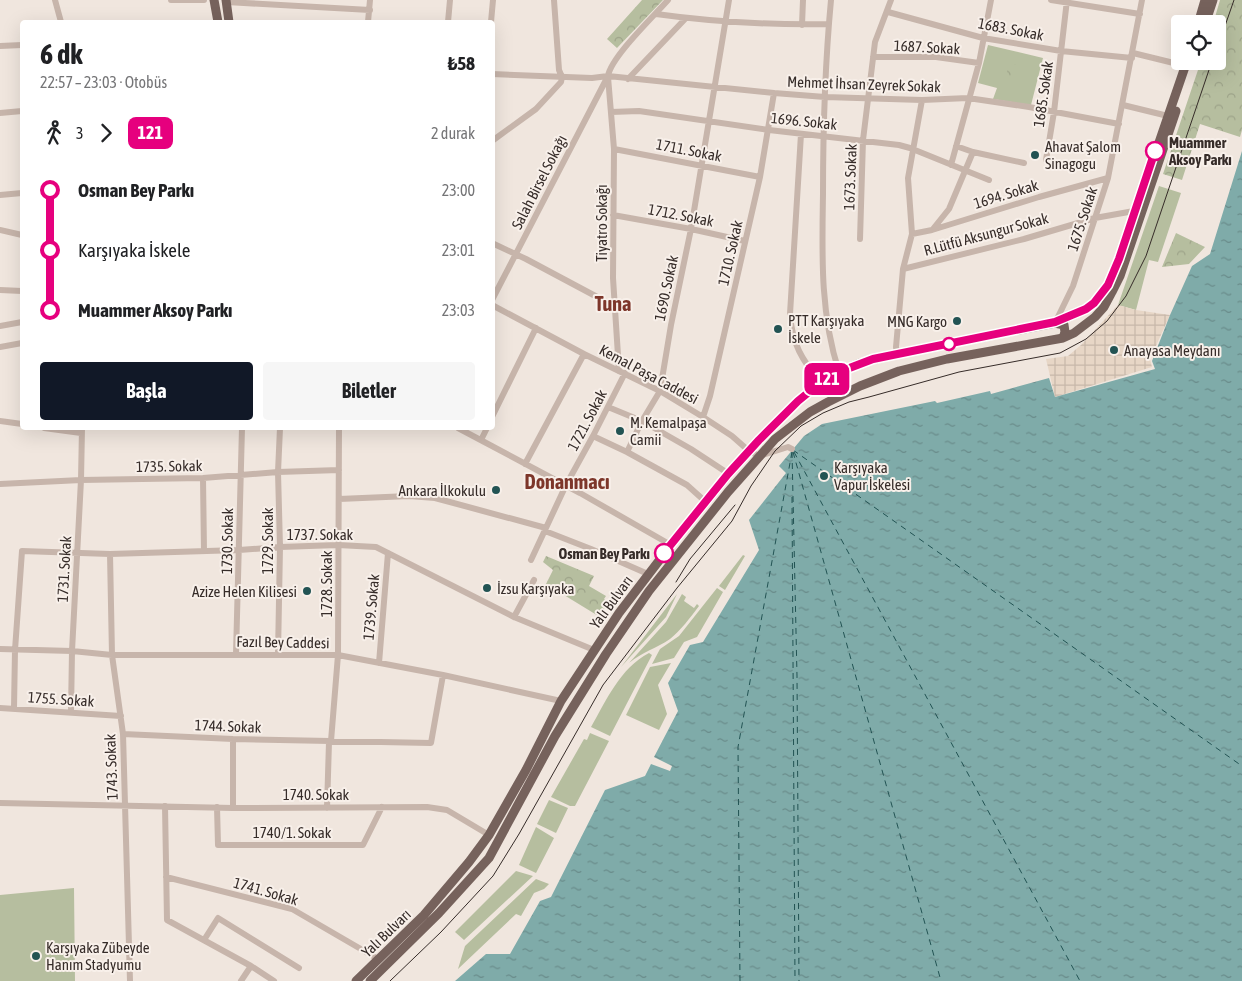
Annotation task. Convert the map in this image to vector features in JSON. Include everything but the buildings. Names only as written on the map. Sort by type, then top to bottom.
[{"type":"main road","points":[[214,0],[218,20]]},
{"type":"main road","points":[[1201,15],[1205,0]]},
{"type":"main road","points":[[1208,15],[1213,0]]},
{"type":"main road","points":[[226,1],[229,20]]},
{"type":"main road","name":"Yalı Bulvarı","points":[[356,981],[424,915],[489,835],[526,770],[561,701],[594,650],[648,574],[670,544],[707,502],[728,474],[798,401],[820,383],[860,363],[1055,322],[1086,309],[1102,295],[1119,259],[1134,211],[1185,70]]},
{"type":"main road","name":"Yalı Bulvarı","points":[[370,981],[445,907],[489,858],[500,841],[555,736],[622,630],[649,591],[728,492],[775,438],[810,412],[849,392],[899,371],[998,349],[1063,338],[1074,333],[1095,317],[1104,307],[1123,267],[1186,70]]},
{"type":"main road","points":[[1055,322],[1064,325],[1065,332],[1063,338]]},
{"type":"main road","points":[[839,372],[839,386],[849,392]]},
{"type":"main road","points":[[498,818],[501,822],[508,825]]},
{"type":"main road","name":"1740. Sokak","points":[[489,835],[500,841]]},
{"type":"main road","points":[[479,848],[485,849],[489,858]]},
{"type":"street","points":[[55,0],[60,20]]},
{"type":"street","points":[[171,0],[204,0]]},
{"type":"street","points":[[368,20],[370,0]]},
{"type":"street","points":[[448,20],[450,0]]},
{"type":"street","points":[[491,20],[493,0]]},
{"type":"street","points":[[495,139],[536,109],[561,82],[554,0]]},
{"type":"street","name":"Salah Birsel Sokağı","points":[[495,294],[608,76],[609,70],[621,52],[668,0]]},
{"type":"street","name":"1690. Sokak","points":[[627,452],[642,421],[660,391],[671,325],[691,229],[729,0]]},
{"type":"street","points":[[802,25],[803,0]]},
{"type":"street","points":[[831,0],[823,136],[822,277],[832,351],[839,372]]},
{"type":"street","name":"1673. Sokak","points":[[860,239],[863,140],[873,57],[875,42],[891,0]]},
{"type":"street","points":[[951,166],[979,63],[991,0]]},
{"type":"street","points":[[1051,0],[1140,14]]},
{"type":"street","name":"1675. Sokak","points":[[1055,322],[1073,286],[1108,178],[1142,0]]},
{"type":"street","points":[[226,1],[370,10]]},
{"type":"street","name":"1685. Sokak","points":[[1046,160],[1054,112],[1067,1]]},
{"type":"street","name":"1683. Sokak","points":[[888,12],[983,38],[1062,51],[1171,61]]},
{"type":"street","points":[[656,14],[726,21],[802,25],[829,24]]},
{"type":"street","points":[[628,78],[686,18]]},
{"type":"street","points":[[0,46],[20,46]]},
{"type":"street","name":"1687. Sokak","points":[[873,57],[936,57],[979,63]]},
{"type":"street","name":"Mehmet İhsan Zeyrek Sokak","points":[[495,74],[592,78],[608,76],[825,97],[922,100],[968,98],[1119,124]]},
{"type":"street","name":"Tiyatro Sokağı","points":[[608,76],[614,149],[613,278],[622,372]]},
{"type":"street","name":"1710. Sokak","points":[[703,417],[710,396],[760,176],[774,93]]},
{"type":"street","points":[[897,354],[903,269],[912,234],[908,178],[922,100]]},
{"type":"street","points":[[1123,105],[1168,116]]},
{"type":"street","points":[[0,113],[20,112]]},
{"type":"street","name":"1696. Sokak","points":[[612,112],[639,112],[899,145],[989,180]]},
{"type":"street","points":[[801,134],[790,319],[798,351],[820,383]]},
{"type":"street","points":[[956,146],[973,152],[1024,163]]},
{"type":"street","name":"1711. Sokak","points":[[614,149],[760,176]]},
{"type":"street","points":[[932,230],[949,209],[973,152]]},
{"type":"street","name":"1694. Sokak","points":[[912,234],[932,230],[1108,178]]},
{"type":"street","points":[[0,195],[20,193]]},
{"type":"street","name":"R.Lütfü Aksungur Sokak","points":[[903,269],[1024,239],[1095,218],[1134,211]]},
{"type":"street","name":"1712. Sokak","points":[[613,216],[691,229],[745,241]]},
{"type":"street","points":[[0,230],[20,235]]},
{"type":"street","points":[[495,244],[616,308]]},
{"type":"street","points":[[0,290],[20,291]]},
{"type":"street","name":"Kemal Paşa Caddesi","points":[[495,307],[584,354],[660,391],[732,436],[749,451],[759,456]]},
{"type":"street","points":[[0,326],[20,322]]},
{"type":"street","points":[[495,411],[536,328]]},
{"type":"street","points":[[0,347],[20,343]]},
{"type":"street","points":[[525,464],[584,354]]},
{"type":"street","name":"1721. Sokak","points":[[531,560],[566,485],[594,436],[622,372]]},
{"type":"street","points":[[608,407],[642,421],[691,449],[728,474]]},
{"type":"street","points":[[0,421],[20,424]]},
{"type":"street","name":"1731. Sokak","points":[[71,712],[82,430]]},
{"type":"street","name":"1730. Sokak","points":[[236,654],[242,430]]},
{"type":"street","name":"1729. Sokak","points":[[278,654],[280,547],[278,472],[280,430]]},
{"type":"street","name":"1728. Sokak","points":[[327,808],[330,741],[338,655],[339,430]]},
{"type":"street","points":[[462,430],[566,485],[670,544]]},
{"type":"street","points":[[481,440],[486,430]]},
{"type":"street","points":[[594,436],[687,485],[707,502]]},
{"type":"street","points":[[759,456],[788,447],[792,449]]},
{"type":"street","name":"1735. Sokak","points":[[0,484],[81,480],[203,478],[278,472],[339,470]]},
{"type":"street","points":[[203,478],[204,551]]},
{"type":"street","points":[[339,499],[409,496],[435,498],[545,530],[648,574]]},
{"type":"street","name":"1737. Sokak","points":[[16,650],[22,551],[110,554],[338,546],[376,547],[514,617],[594,650]]},
{"type":"street","name":"1739. Sokak","points":[[379,663],[388,553]]},
{"type":"street","name":"1743. Sokak","points":[[110,554],[112,654],[123,734],[130,981]]},
{"type":"street","points":[[514,617],[534,580]]},
{"type":"street","name":"Fazıl Bey Caddesi","points":[[0,649],[72,650],[112,654],[338,655],[443,675],[561,701]]},
{"type":"street","points":[[14,708],[16,650]]},
{"type":"street","points":[[330,741],[431,743],[443,675]]},
{"type":"street","name":"1755. Sokak","points":[[0,708],[121,716]]},
{"type":"street","name":"1744. Sokak","points":[[123,734],[330,741]]},
{"type":"street","points":[[233,739],[234,808]]},
{"type":"street","name":"1740. Sokak","points":[[0,803],[234,808],[427,807],[447,810],[489,835]]},
{"type":"street","points":[[165,806],[167,920],[251,966],[274,981]]},
{"type":"street","name":"1740/1. Sokak","points":[[217,807],[218,845],[363,845],[382,807]]},
{"type":"street","name":"1741. Sokak","points":[[166,877],[292,909],[378,959]]},
{"type":"street","points":[[204,940],[218,918],[299,968]]},
{"type":"street","points":[[240,981],[251,966]]},
{"type":"green space","points":[[642,0],[663,0],[617,48],[607,39]]},
{"type":"green space","name":"Muammer Aksoy Parkı","points":[[1220,0],[1242,0],[1242,130],[1240,137],[1200,124],[1182,180],[1163,174],[1198,70],[1226,70],[1226,15],[1216,15]]},
{"type":"green space","points":[[988,45],[1043,58],[1031,105],[993,99],[997,88],[978,83]]},
{"type":"green space","points":[[1011,64],[1017,64],[1021,71],[1017,78],[1011,78],[1007,74],[1007,68]]},
{"type":"green space","points":[[1159,186],[1181,193],[1158,262],[1149,260],[1136,310],[1118,305]]},
{"type":"green space","points":[[1176,233],[1205,247],[1189,264],[1162,267]]},
{"type":"green space","points":[[743,555],[745,556],[725,590],[719,586]]},
{"type":"green space","name":"Osman Bey Parkı","points":[[546,556],[594,576],[589,586],[606,596],[604,599],[608,602],[600,617],[546,584],[553,570],[543,562]]},
{"type":"green space","points":[[717,588],[723,592],[697,637],[684,642],[674,658],[652,664],[660,649],[679,636]]},
{"type":"green space","points":[[677,594],[666,617],[621,667]]},
{"type":"green space","points":[[682,594],[686,597],[684,601],[694,608],[697,604],[699,606],[682,628],[670,639],[629,663],[666,622]]},
{"type":"green space","points":[[649,653],[652,655],[610,736],[591,727],[608,696],[622,676],[639,659]]},
{"type":"green space","points":[[671,663],[658,685],[667,714],[659,730],[626,715],[650,667]]},
{"type":"green space","points":[[590,733],[609,741],[575,806],[570,806],[551,797],[584,739],[587,740]]},
{"type":"green space","points":[[549,800],[568,808],[556,833],[537,824]]},
{"type":"green space","points":[[536,827],[554,838],[536,873],[519,865]]},
{"type":"green space","points":[[516,871],[533,876],[464,940],[455,932]]},
{"type":"green space","points":[[536,879],[549,884],[544,889],[534,893],[521,916],[516,914],[458,969],[465,946]]},
{"type":"green space","name":"Karşıyaka Zübeyde Hanım Stadyumu","points":[[74,888],[75,981],[0,981],[0,895]]},
{"type":"shaded area","name":"Anayasa Meydanı","points":[[1118,305],[1136,310],[1170,315],[1150,359],[1152,367],[1055,397],[1046,359],[1068,356],[1081,345]]},
{"type":"water","points":[[1242,151],[1242,981],[455,981],[486,954],[510,954],[540,901],[551,897],[605,790],[645,776],[651,764],[670,771],[672,766],[654,757],[678,711],[668,683],[690,645],[703,642],[759,550],[749,520],[786,473],[779,466],[804,436],[822,424],[935,401],[937,403],[990,391],[991,394],[1049,378],[1055,397],[1155,369],[1152,361],[1192,266],[1210,254]]},
{"type":"ferry route","points":[[793,450],[1242,766]]},
{"type":"ferry route","points":[[792,452],[797,676],[799,981]]},
{"type":"ferry route","points":[[740,981],[738,747],[792,452]]},
{"type":"ferry route","points":[[793,452],[941,981]]},
{"type":"ferry route","points":[[794,452],[1080,981]]},
{"type":"ferry route","points":[[792,497],[795,981]]},
{"type":"tram line","points":[[1226,23],[1234,0]]},
{"type":"tram line","points":[[390,981],[441,932],[493,876],[519,834],[603,685],[677,588],[732,521],[751,486],[775,451],[801,426],[823,413],[849,402],[959,372],[1060,353],[1086,339],[1107,321],[1126,296],[1146,256],[1209,70]]},
{"type":"tram line","points":[[676,582],[690,559],[735,505]]},
{"type":"bus line","name":"121","points":[[664,553],[728,474],[759,440],[798,401],[820,383],[850,366],[873,359],[1055,322],[1086,309],[1094,303],[1108,285],[1119,259],[1155,151]]},
{"type":"place","name":"Muammer Aksoy Parkı","points":[[1155,151]]},
{"type":"place","name":"Ahavat Şalom Sinagogu","points":[[1035,155]]},
{"type":"place","name":"MNG Kargo","points":[[957,321]]},
{"type":"place","name":"PTT Karşıyaka İskele","points":[[778,329]]},
{"type":"place","name":"Anayasa Meydanı","points":[[1114,350]]},
{"type":"place","name":"M. Kemalpaşa Camii","points":[[620,431]]},
{"type":"place","name":"Karşıyaka Vapur İskelesi","points":[[824,476]]},
{"type":"place","name":"Ankara İlkokulu","points":[[496,490]]},
{"type":"place","name":"Osman Bey Parkı","points":[[664,553]]},
{"type":"place","name":"İzsu Karşıyaka","points":[[487,588]]},
{"type":"place","name":"Azize Helen Kilisesi","points":[[307,591]]},
{"type":"place","name":"Karşıyaka Zübeyde Hanım Stadyumu","points":[[36,956]]},
{"type":"district","name":"Tuna","points":[[613,303]]},
{"type":"district","name":"Donanmacı","points":[[567,481]]}]
